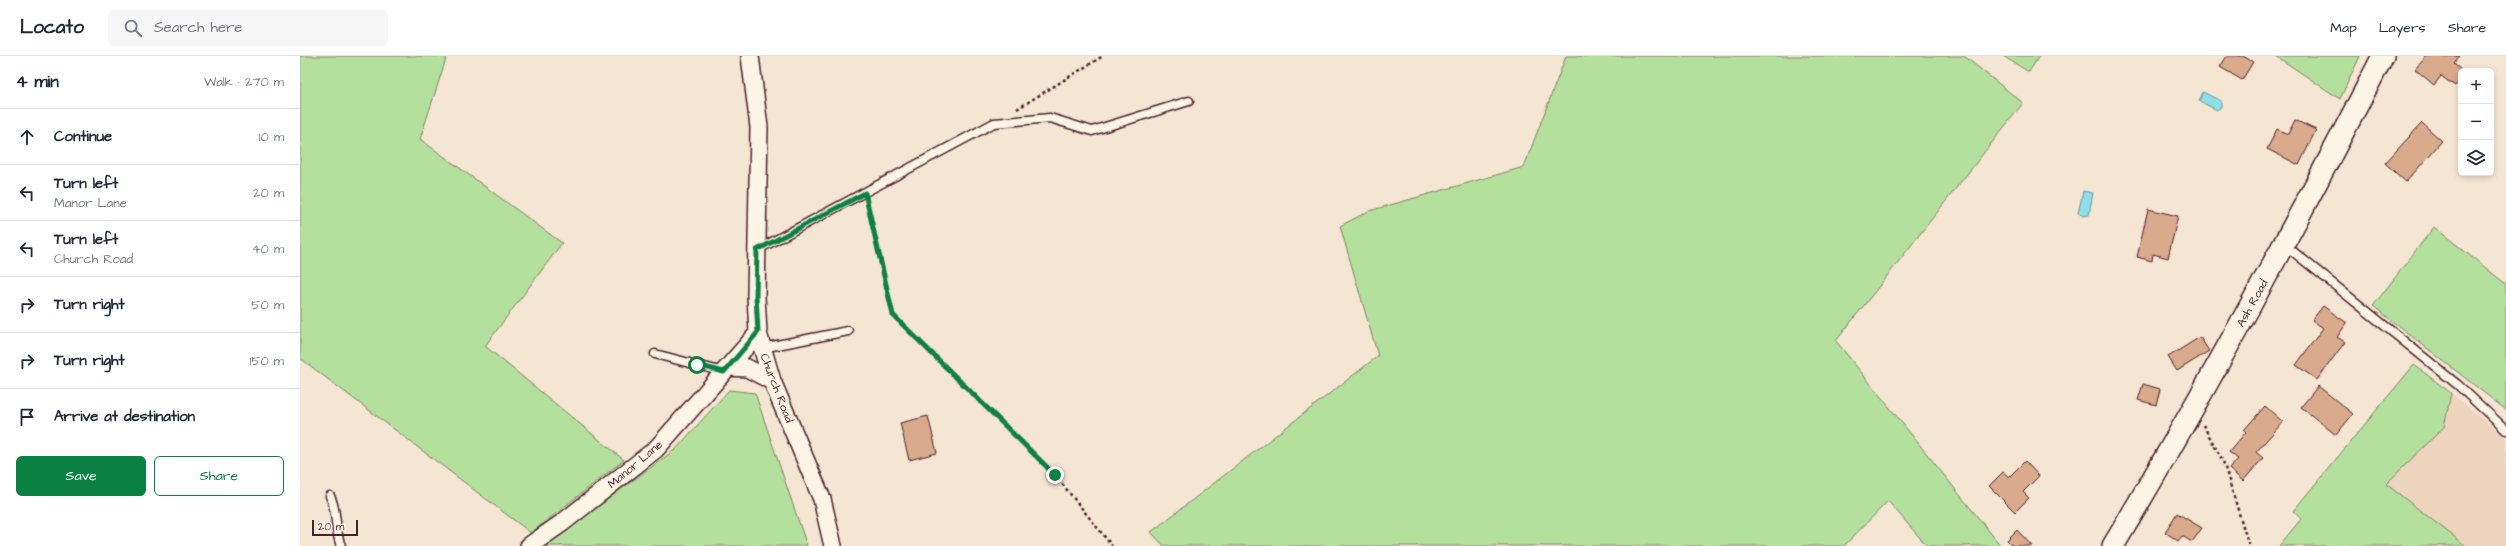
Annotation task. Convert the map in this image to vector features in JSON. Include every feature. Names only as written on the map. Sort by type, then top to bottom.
[{"type":"street","name":"Church Road","points":[[750,56],[759,127],[756,296],[760,340],[772,381],[822,499],[834,546]]},
{"type":"street","name":"Ash Road","points":[[2113,546],[2195,408],[2285,245],[2383,56]]},
{"type":"street","name":"Manor Lane","points":[[529,546],[562,523],[656,449],[726,369],[760,340]]},
{"type":"street","points":[[726,369],[747,368],[772,381]]},
{"type":"lane","points":[[757,250],[994,123],[1050,118],[1092,131],[1189,101]]},
{"type":"lane","points":[[2285,245],[2458,385],[2506,430]]},
{"type":"lane","points":[[760,340],[848,331]]},
{"type":"lane","points":[[655,354],[726,369]]},
{"type":"lane","points":[[330,496],[335,507],[335,529],[341,546]]},
{"type":"path","points":[[994,123],[1103,56]]},
{"type":"path","points":[[865,193],[893,315],[1055,475],[1112,546]]},
{"type":"path","points":[[2195,408],[2223,461],[2249,546]]},
{"type":"shaded area","points":[[2451,393],[2506,438],[2506,546],[2466,546],[2386,484],[2444,427]]},
{"type":"green space","points":[[300,56],[447,56],[420,139],[562,243],[485,346],[624,460],[531,533],[300,358]]},
{"type":"green space","points":[[1566,56],[1964,56],[2023,103],[1836,341],[2001,546],[1927,546],[1888,501],[1844,546],[1164,546],[1151,532],[1378,356],[1340,226],[1369,211],[1524,167]]},
{"type":"green space","points":[[2003,56],[2039,56],[2029,72]]},
{"type":"green space","points":[[2276,56],[2360,56],[2340,99]]},
{"type":"green space","points":[[2434,227],[2506,284],[2506,410],[2373,306]]},
{"type":"green space","points":[[2414,365],[2451,393],[2444,427],[2386,484],[2466,546],[2279,546],[2301,519],[2293,511]]},
{"type":"green space","points":[[729,390],[755,393],[807,546],[543,546],[676,449]]},
{"type":"water","points":[[2203,92],[2221,101],[2221,107],[2217,110],[2199,101]]},
{"type":"water","points":[[2083,191],[2093,193],[2089,215],[2083,216],[2078,213]]},
{"type":"building","points":[[2227,56],[2243,56],[2253,62],[2242,80],[2220,67]]},
{"type":"building","points":[[2427,56],[2460,56],[2454,64],[2459,68],[2458,82],[2455,86],[2441,76],[2434,85],[2415,69]]},
{"type":"building","points":[[2295,120],[2316,130],[2299,165],[2267,149],[2277,129],[2288,134]]},
{"type":"building","points":[[2422,123],[2442,141],[2406,182],[2385,163]]},
{"type":"building","points":[[2148,209],[2178,216],[2168,258],[2153,254],[2152,261],[2137,257]]},
{"type":"building","points":[[2323,306],[2347,323],[2337,337],[2345,342],[2317,380],[2296,365],[2323,328],[2312,320]]},
{"type":"building","points":[[2200,337],[2209,351],[2177,371],[2168,357]]},
{"type":"building","points":[[2143,384],[2160,389],[2156,405],[2138,400]]},
{"type":"building","points":[[2318,386],[2353,414],[2336,435],[2301,407]]},
{"type":"building","points":[[2265,406],[2283,422],[2256,452],[2263,458],[2243,481],[2229,469],[2238,459],[2229,452],[2246,432],[2244,430]]},
{"type":"building","points":[[928,416],[937,453],[909,460],[900,423]]},
{"type":"building","points":[[2025,461],[2039,476],[2023,492],[2029,498],[2015,512],[1989,486],[2003,472],[2009,477]]},
{"type":"building","points":[[2177,513],[2202,528],[2192,542],[2182,536],[2178,541],[2165,532]]},
{"type":"building","points":[[2017,530],[2032,546],[2013,546],[2007,540]]},
{"type":"route","points":[[697,365],[724,372],[758,332],[756,296],[757,250],[865,193],[893,315],[1055,475]]}]
